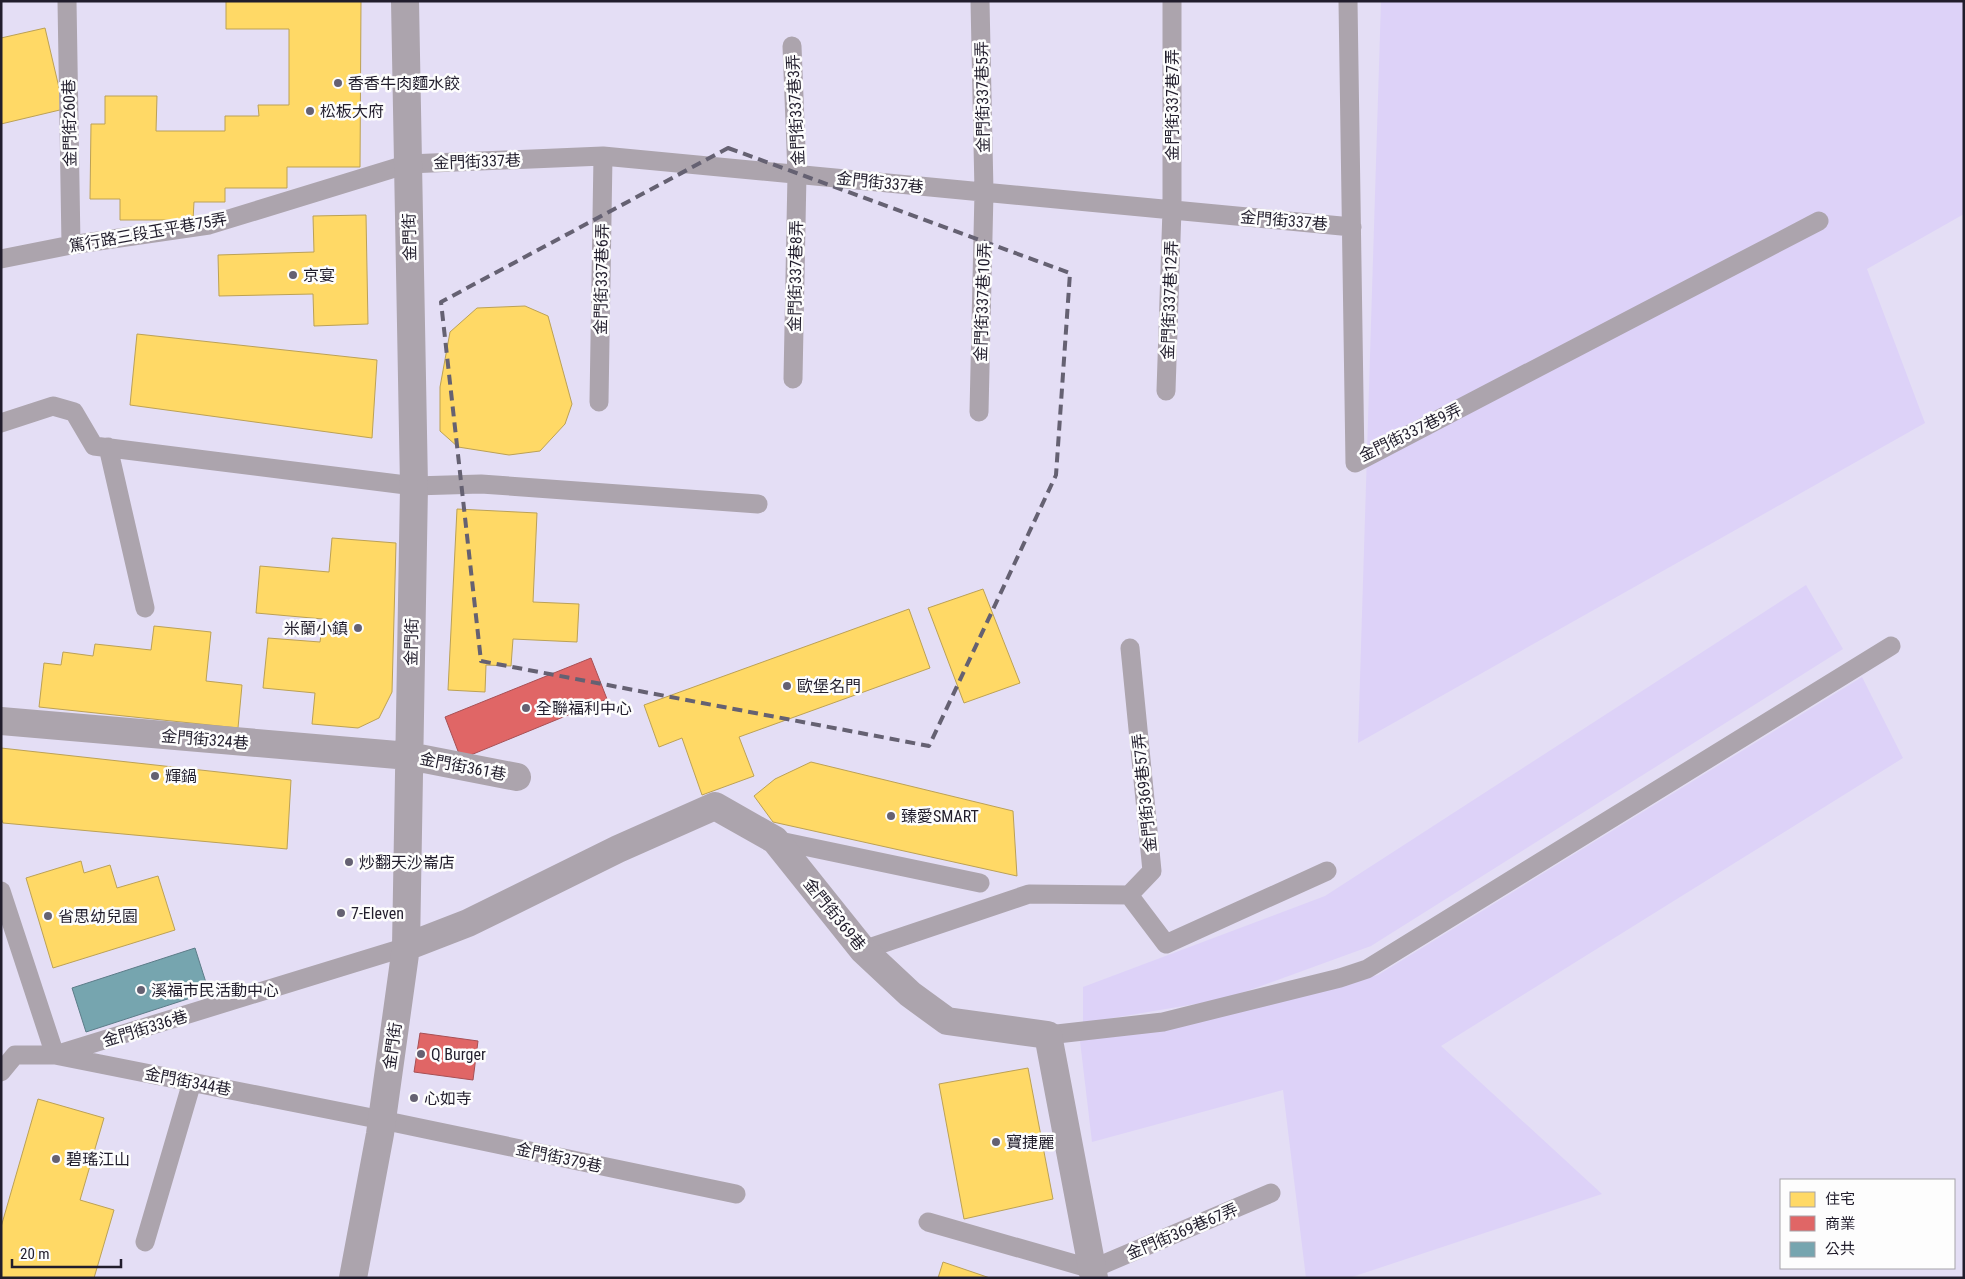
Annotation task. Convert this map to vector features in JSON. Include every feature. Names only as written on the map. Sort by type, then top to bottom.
[{"type":"street","name":"金門街","points":[[354,1278],[382,1120],[406,947],[414,486],[405,1]]},
{"type":"street","name":"金門街324巷","points":[[1,721],[409,756]]},
{"type":"street","name":"金門街361巷","points":[[409,756],[517,777]]},
{"type":"street","name":"金門街369巷","points":[[406,947],[468,922],[715,806],[775,840],[863,950],[910,994],[947,1020],[1048,1035]]},
{"type":"street","points":[[1048,1035],[1093,1273]]},
{"type":"lane","name":"金門街260巷","points":[[67,1],[72,245]]},
{"type":"lane","name":"金門街337巷5弄","points":[[980,1],[984,192]]},
{"type":"lane","name":"金門街337巷7弄","points":[[1172,1],[1172,209]]},
{"type":"lane","name":"金門街337巷9弄","points":[[1348,1],[1355,463],[1819,222]]},
{"type":"lane","name":"金門街337巷3弄","points":[[792,46],[797,174]]},
{"type":"lane","name":"金門街337巷","points":[[408,164],[603,156],[1352,226]]},
{"type":"lane","name":"金門街337巷6弄","points":[[599,402],[603,156]]},
{"type":"lane","name":"篤行路三段玉平巷75弄","points":[[1,259],[72,245],[209,225],[408,164]]},
{"type":"lane","name":"金門街337巷8弄","points":[[793,378],[797,174]]},
{"type":"lane","name":"金門街337巷10弄","points":[[979,412],[984,192]]},
{"type":"lane","name":"金門街337巷12弄","points":[[1166,391],[1172,209]]},
{"type":"lane","points":[[1,423],[53,406],[74,412],[101,446],[145,608]]},
{"type":"lane","points":[[101,446],[414,486],[481,484],[758,504]]},
{"type":"lane","points":[[1048,1035],[1163,1022],[1340,978],[1367,969],[1891,646]]},
{"type":"lane","name":"金門街369巷57弄","points":[[1129,895],[1152,871],[1130,648]]},
{"type":"lane","points":[[775,840],[980,883]]},
{"type":"lane","points":[[863,950],[1029,894],[1129,895],[1166,944],[1327,871]]},
{"type":"lane","points":[[1,891],[55,1055]]},
{"type":"lane","name":"金門街336巷","points":[[55,1055],[406,947]]},
{"type":"lane","name":"金門街344巷","points":[[1,1072],[15,1055],[55,1055],[382,1120]]},
{"type":"lane","points":[[145,1242],[192,1082]]},
{"type":"lane","name":"金門街379巷","points":[[382,1120],[736,1194]]},
{"type":"lane","name":"金門街369巷67弄","points":[[1093,1273],[1271,1193]]},
{"type":"lane","points":[[928,1222],[1093,1273]]},
{"type":"highlighted area","points":[[728,148],[1070,273],[1056,475],[929,746],[481,661],[441,302]]},
{"type":"shaded area","points":[[1381,1],[1964,1],[1964,214],[1867,269],[1925,423],[1358,743]]},
{"type":"shaded area","points":[[1806,585],[1843,649],[1371,946],[1225,999],[1083,1023],[1083,987],[1325,896]]},
{"type":"shaded area","points":[[1862,677],[1903,758],[1441,1046],[1602,1194],[1349,1278],[1306,1278],[1283,1090],[1092,1142],[1080,1041],[1233,1012],[1378,975]]},
{"type":"building: 住宅","name":"松板大府","points":[[226,1],[361,1],[360,167],[287,167],[287,188],[225,188],[225,202],[194,202],[193,220],[120,220],[120,199],[90,199],[91,124],[105,124],[105,96],[157,96],[156,131],[225,131],[225,116],[259,116],[258,105],[289,105],[289,29],[226,29]]},
{"type":"building: 住宅","points":[[45,28],[64,109],[1,124],[1,38]]},
{"type":"building: 住宅","name":"京宴","points":[[366,215],[368,324],[314,326],[313,294],[219,296],[218,255],[314,252],[313,216]]},
{"type":"building: 住宅","points":[[525,306],[548,316],[572,404],[565,424],[540,451],[509,455],[458,447],[440,431],[440,387],[450,332],[477,308]]},
{"type":"building: 住宅","points":[[137,334],[377,360],[372,438],[130,405]]},
{"type":"building: 住宅","points":[[457,509],[537,513],[533,602],[579,604],[577,642],[513,639],[511,666],[486,665],[485,692],[448,690]]},
{"type":"building: 住宅","name":"米蘭小鎮","points":[[332,538],[396,543],[392,692],[379,718],[358,728],[312,724],[315,693],[263,688],[268,638],[320,642],[323,619],[256,613],[260,566],[329,572]]},
{"type":"building: 住宅","points":[[983,589],[1020,683],[964,703],[928,608]]},
{"type":"building: 住宅","name":"歐堡名門","points":[[909,609],[930,668],[739,737],[754,776],[702,795],[682,738],[659,747],[644,705]]},
{"type":"building: 住宅","points":[[154,626],[211,632],[206,681],[242,685],[238,728],[39,707],[44,663],[61,665],[63,652],[93,656],[95,644],[151,650]]},
{"type":"building: 住宅","points":[[1,748],[291,780],[287,849],[3,823],[1,818]]},
{"type":"building: 住宅","name":"臻愛SMART","points":[[811,762],[1013,811],[1017,876],[773,822],[754,796],[775,779]]},
{"type":"building: 住宅","points":[[81,861],[84,873],[110,865],[117,888],[158,876],[175,930],[53,968],[26,878]]},
{"type":"building: 住宅","name":"寶捷麗","points":[[1028,1068],[1053,1199],[964,1219],[939,1084]]},
{"type":"building: 住宅","name":"碧瑤江山","points":[[38,1099],[104,1118],[80,1200],[114,1210],[94,1278],[1,1278],[1,1227]]},
{"type":"building: 住宅","points":[[943,1262],[990,1278],[938,1278]]},
{"type":"building: 商業","name":"全聯福利中心","points":[[591,658],[607,699],[461,759],[445,717]]},
{"type":"building: 商業","points":[[420,1033],[478,1041],[473,1080],[414,1072]]},
{"type":"building: 公共","name":"溪福市民活動中心","points":[[195,948],[209,992],[86,1032],[72,988]]},
{"type":"place","name":"香香牛肉麵水餃","points":[[338,83]]},
{"type":"place","name":"松板大府","points":[[310,111]]},
{"type":"place","name":"京宴","points":[[293,275]]},
{"type":"place","name":"米蘭小鎮","points":[[358,628]]},
{"type":"place","name":"歐堡名門","points":[[787,686]]},
{"type":"place","name":"全聯福利中心","points":[[526,708]]},
{"type":"place","name":"輝鍋","points":[[155,776]]},
{"type":"place","name":"臻愛SMART","points":[[891,816]]},
{"type":"place","name":"炒翻天沙崙店","points":[[349,862]]},
{"type":"place","name":"7-Eleven","points":[[341,913]]},
{"type":"place","name":"省思幼兒園","points":[[48,916]]},
{"type":"place","name":"溪福市民活動中心","points":[[141,990]]},
{"type":"place","name":"Q Burger","points":[[421,1054]]},
{"type":"place","name":"心如寺","points":[[414,1098]]},
{"type":"place","name":"寶捷麗","points":[[996,1142]]},
{"type":"place","name":"碧瑤江山","points":[[56,1159]]}]
